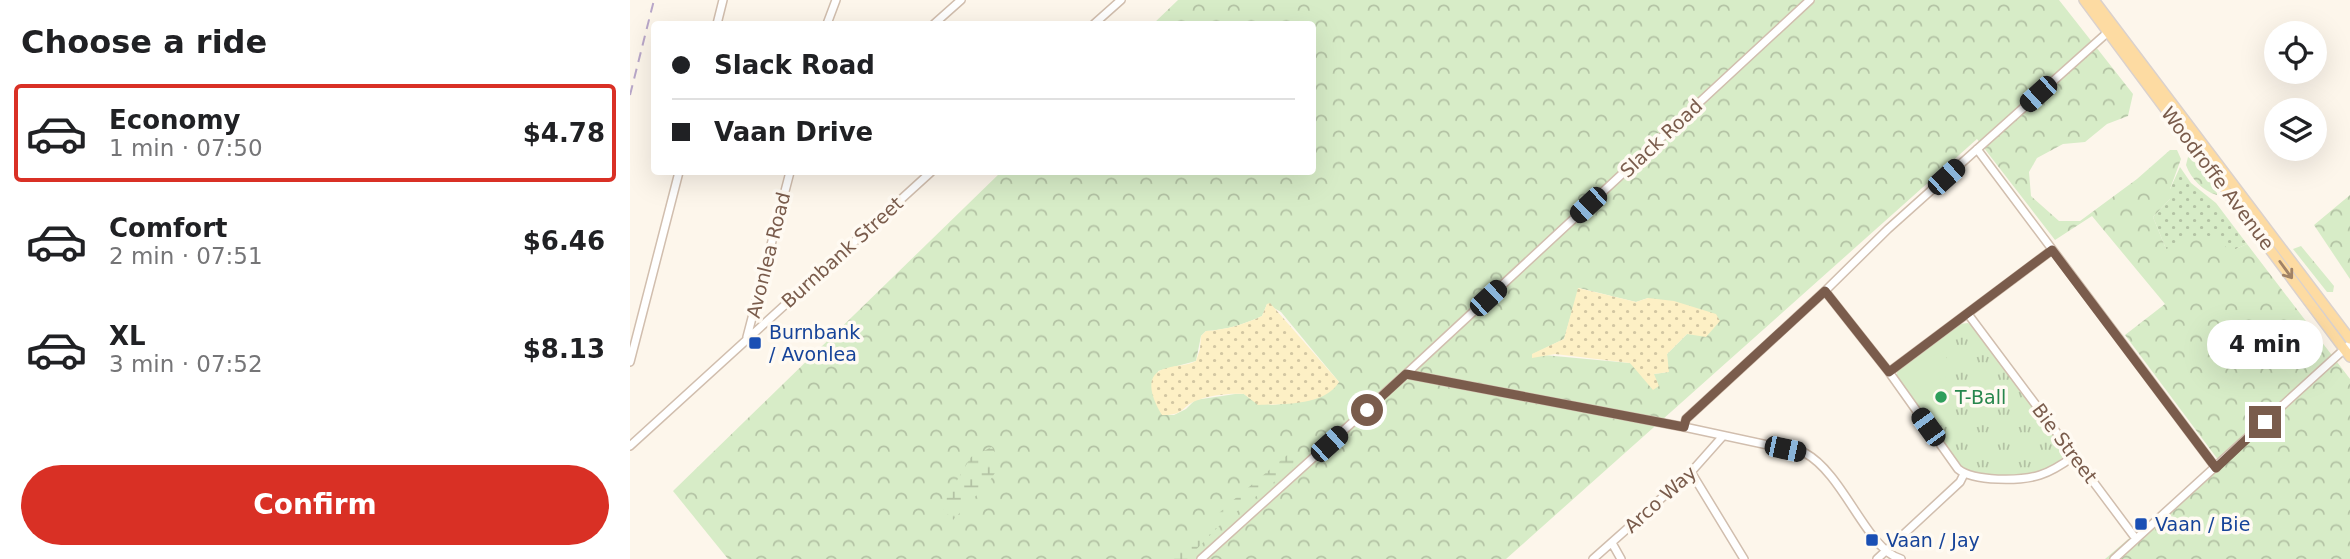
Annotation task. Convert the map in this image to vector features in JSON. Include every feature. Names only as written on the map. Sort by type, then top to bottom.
[{"type":"main road","name":"Woodroffe Avenue","points":[[2084,0],[2348,347]]},
{"type":"main road","name":"Woodroffe Avenue","points":[[2094,0],[2348,347]]},
{"type":"street","points":[[718,21],[723,0]]},
{"type":"street","points":[[828,21],[836,0]]},
{"type":"street","points":[[937,21],[961,0]]},
{"type":"street","points":[[1097,21],[1121,0]]},
{"type":"street","name":"Slack Road","points":[[1201,559],[1406,374],[1810,0]]},
{"type":"street","points":[[1684,427],[1686,419],[1888,229],[2108,32]]},
{"type":"street","points":[[1977,149],[2216,468]]},
{"type":"street","points":[[630,362],[678,175]]},
{"type":"street","name":"Avonlea Road","points":[[747,339],[789,175]]},
{"type":"street","name":"Burnbank Street","points":[[630,446],[928,175]]},
{"type":"street","points":[[1889,372],[2052,250]]},
{"type":"street","points":[[1825,291],[1964,474],[1985,478],[2031,478],[2058,467],[2074,456]]},
{"type":"street","name":"Bie Street","points":[[1968,314],[2136,539]]},
{"type":"street","points":[[2114,559],[2348,347]]},
{"type":"street","points":[[1406,374],[1805,453],[1818,460],[1842,489],[1885,552],[1901,559]]},
{"type":"street","name":"Arco Way","points":[[1593,559],[1691,472],[1723,436]]},
{"type":"street","points":[[1691,472],[1745,559]]},
{"type":"street","points":[[1877,559],[1960,482],[1964,474]]},
{"type":"street","points":[[1612,543],[1621,559]]},
{"type":"green space","points":[[1178,0],[2059,0],[2133,94],[2128,116],[2107,124],[2085,142],[2063,144],[2037,158],[2029,172],[2031,196],[2059,221],[2080,221],[2137,179],[2170,150],[2177,150],[2181,159],[2170,189],[2170,199],[2153,217],[2166,249],[2190,238],[2205,235],[2220,241],[2227,248],[2236,249],[2247,244],[2350,379],[2350,559],[2105,559],[2219,461],[2125,335],[2165,304],[2092,216],[2055,240],[1977,139],[1506,559],[728,559],[673,491],[998,175],[1316,175],[1316,21],[1156,21]],"holes":[[[1579,288],[1636,302],[1648,298],[1687,334],[1667,354],[1668,372],[1654,374],[1630,363],[1533,354],[1564,339]],[[1267,304],[1281,312],[1339,382],[1316,398],[1298,402],[1272,405],[1252,400],[1244,394],[1235,394],[1195,400],[1174,415],[1162,415],[1158,371],[1196,361],[1201,336],[1206,331],[1228,328],[1256,319],[1262,316]]]},
{"type":"green space","points":[[2188,157],[2200,168],[2217,195],[2207,191],[2194,180],[2186,165]]},
{"type":"green space","points":[[2180,167],[2191,183],[2216,203],[2247,244],[2236,249],[2166,249],[2153,217],[2170,199],[2170,189]]},
{"type":"green space","points":[[2350,195],[2350,279],[2314,225]]},
{"type":"green space","points":[[2301,246],[2334,286],[2333,292],[2327,292],[2293,249]]},
{"type":"green space","points":[[1968,323],[1974,327],[2064,448],[2065,455],[2051,466],[2028,474],[2000,476],[1978,474],[1964,468],[1940,441],[1897,378],[1897,370],[1959,324]]},
{"type":"green space","points":[[1944,351],[1953,374],[1915,389],[1906,367]]},
{"type":"green space","name":"T-Ball","points":[[1946,381],[1957,394],[1950,406],[1938,412],[1924,395],[1939,382]]},
{"type":"green space","points":[[992,447],[1000,465],[989,482],[953,520],[941,507],[971,457]]},
{"type":"green space","points":[[1292,451],[1307,456],[1221,524],[1187,559],[1169,559],[1231,502]]},
{"type":"sand","points":[[1578,288],[1636,302],[1648,298],[1674,301],[1716,314],[1720,321],[1706,337],[1687,334],[1667,354],[1669,372],[1654,374],[1659,386],[1653,390],[1630,363],[1555,354],[1532,358],[1532,354],[1564,339]]},
{"type":"sand","points":[[1270,303],[1339,382],[1332,390],[1314,400],[1258,405],[1244,394],[1227,394],[1203,398],[1175,414],[1162,415],[1151,388],[1154,376],[1167,368],[1196,361],[1201,336],[1206,331],[1228,328],[1256,319],[1262,316]]},
{"type":"railway","points":[[630,95],[654,0]]},
{"type":"place","name":"Burnbank / Avonlea","points":[[755,343]]},
{"type":"place","name":"T-Ball","points":[[1941,397]]},
{"type":"place","name":"Vaan / Bie","points":[[2141,524]]},
{"type":"place","name":"Vaan / Jay","points":[[1872,540]]},
{"type":"route","points":[[1367,410],[1406,374],[1684,427],[1686,419],[1825,291],[1889,372],[2052,250],[2216,468],[2265,422]]}]
